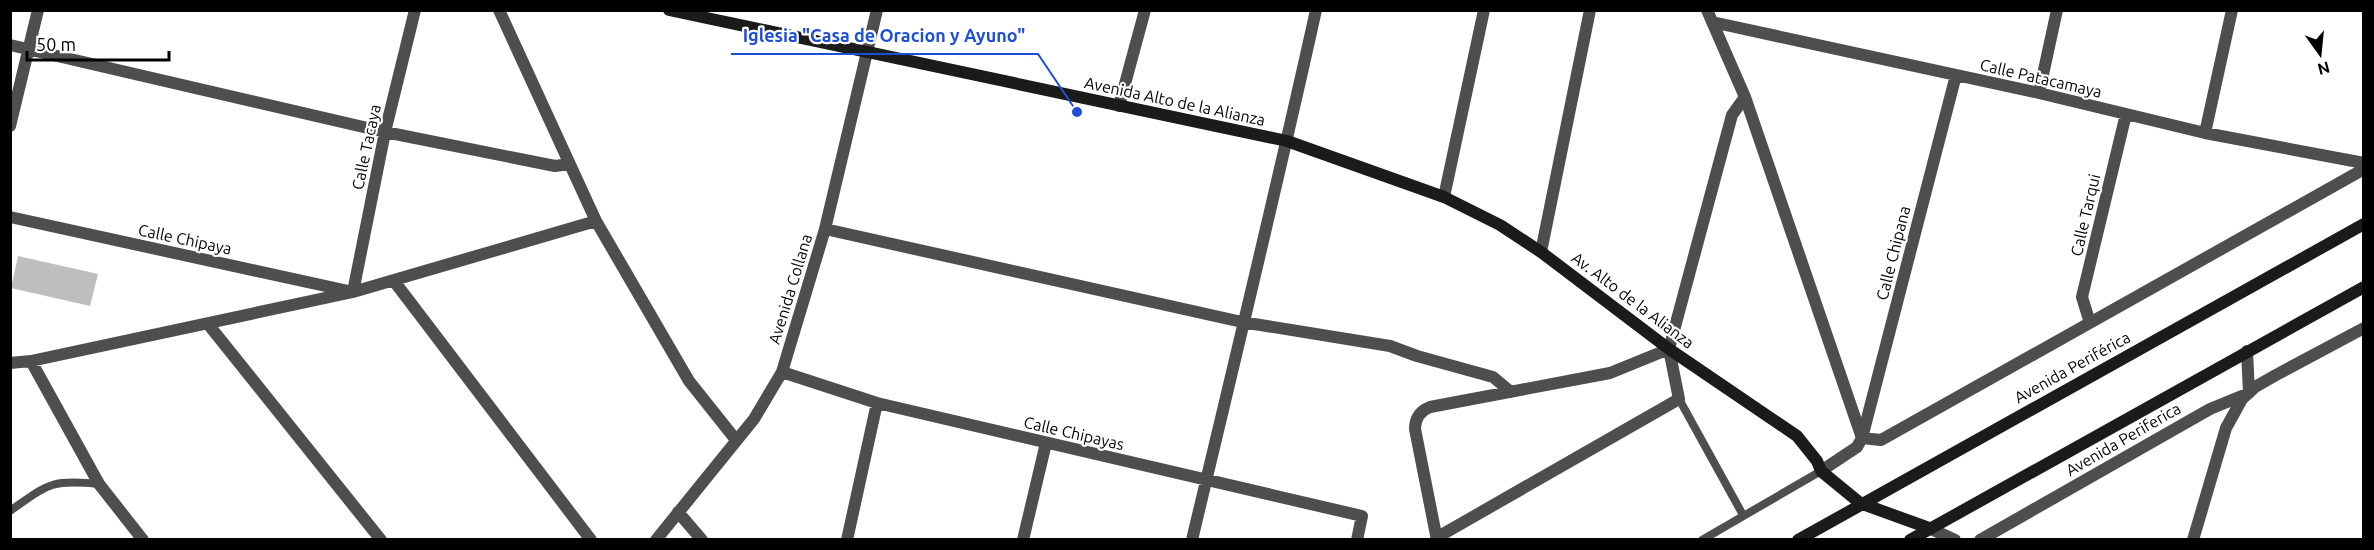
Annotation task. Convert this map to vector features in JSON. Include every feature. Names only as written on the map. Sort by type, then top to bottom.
[{"type":"street","points":[[10,126],[38,10]]},
{"type":"street","name":"Calle Tacaya","points":[[353,292],[386,132],[415,10]]},
{"type":"street","points":[[499,10],[596,221],[689,381],[736,440]]},
{"type":"street","name":"Avenida Alto de la Alianza","points":[[669,10],[1287,141]]},
{"type":"street","name":"Avenida Collana","points":[[656,540],[754,419],[782,372],[825,229],[877,10]]},
{"type":"street","points":[[1119,106],[1145,10]]},
{"type":"street","points":[[1192,540],[1316,10]]},
{"type":"street","points":[[1444,197],[1484,10]]},
{"type":"street","points":[[1541,252],[1590,10]]},
{"type":"street","points":[[2039,93],[2057,10]]},
{"type":"street","points":[[2205,133],[2232,10]]},
{"type":"street","points":[[1709,16],[1745,97],[1862,438],[1857,447],[1821,471]]},
{"type":"street","name":"Calle Patacamaya","points":[[1709,16],[2205,133],[2364,163]]},
{"type":"street","points":[[10,45],[386,132],[555,166],[569,164]]},
{"type":"street","name":"Calle Chipana","points":[[1862,438],[1956,75]]},
{"type":"street","points":[[1670,349],[1610,373],[1430,406],[1418,416],[1415,429],[1436,539],[1679,399],[1670,349],[1732,115],[1745,97]]},
{"type":"street","name":"Calle Tarqui","points":[[2090,323],[2082,297],[2126,114]]},
{"type":"street","name":"Av. Alto de la Alianza","points":[[1287,141],[1444,197],[1500,225],[1541,252],[1670,349],[1797,436],[1817,461],[1821,471],[1860,503],[1929,528]]},
{"type":"street","points":[[1862,438],[1881,440],[2364,169]]},
{"type":"street","name":"Calle Chipaya","points":[[10,218],[353,292]]},
{"type":"street","points":[[10,363],[32,361],[353,292],[596,221]]},
{"type":"street","name":"Avenida Periférica","points":[[1798,540],[1860,503],[2364,224]]},
{"type":"street","points":[[825,229],[1242,322],[1390,346],[1493,377],[1511,392]]},
{"type":"street","points":[[394,281],[591,540]]},
{"type":"street","points":[[1910,540],[2364,287]]},
{"type":"street","points":[[208,324],[381,540]]},
{"type":"street","points":[[2193,540],[2226,428],[2233,413],[2248,393],[2276,375],[2364,328]]},
{"type":"street","points":[[2247,351],[2248,393]]},
{"type":"street","points":[[32,361],[99,484],[143,540]]},
{"type":"street","name":"Calle Chipayas","points":[[782,372],[877,403],[1362,516],[1357,540]]},
{"type":"street","name":"Avenida Periferica","points":[[1980,540],[2210,409],[2248,393]]},
{"type":"street","points":[[847,540],[877,403]]},
{"type":"street","points":[[1023,540],[1046,443]]},
{"type":"street","points":[[678,512],[702,540]]},
{"type":"street","points":[[1929,528],[1955,540]]},
{"type":"lane","points":[[1679,399],[1743,515]]},
{"type":"lane","points":[[1702,540],[1821,471]]},
{"type":"lane","points":[[10,511],[48,484],[71,481],[99,484]]},
{"type":"building","points":[[18,256],[98,274],[90,306],[11,288]]},
{"type":"place","name":"Iglesia \"Casa de Oracion y Ayuno\"","points":[[1077,112]]}]
